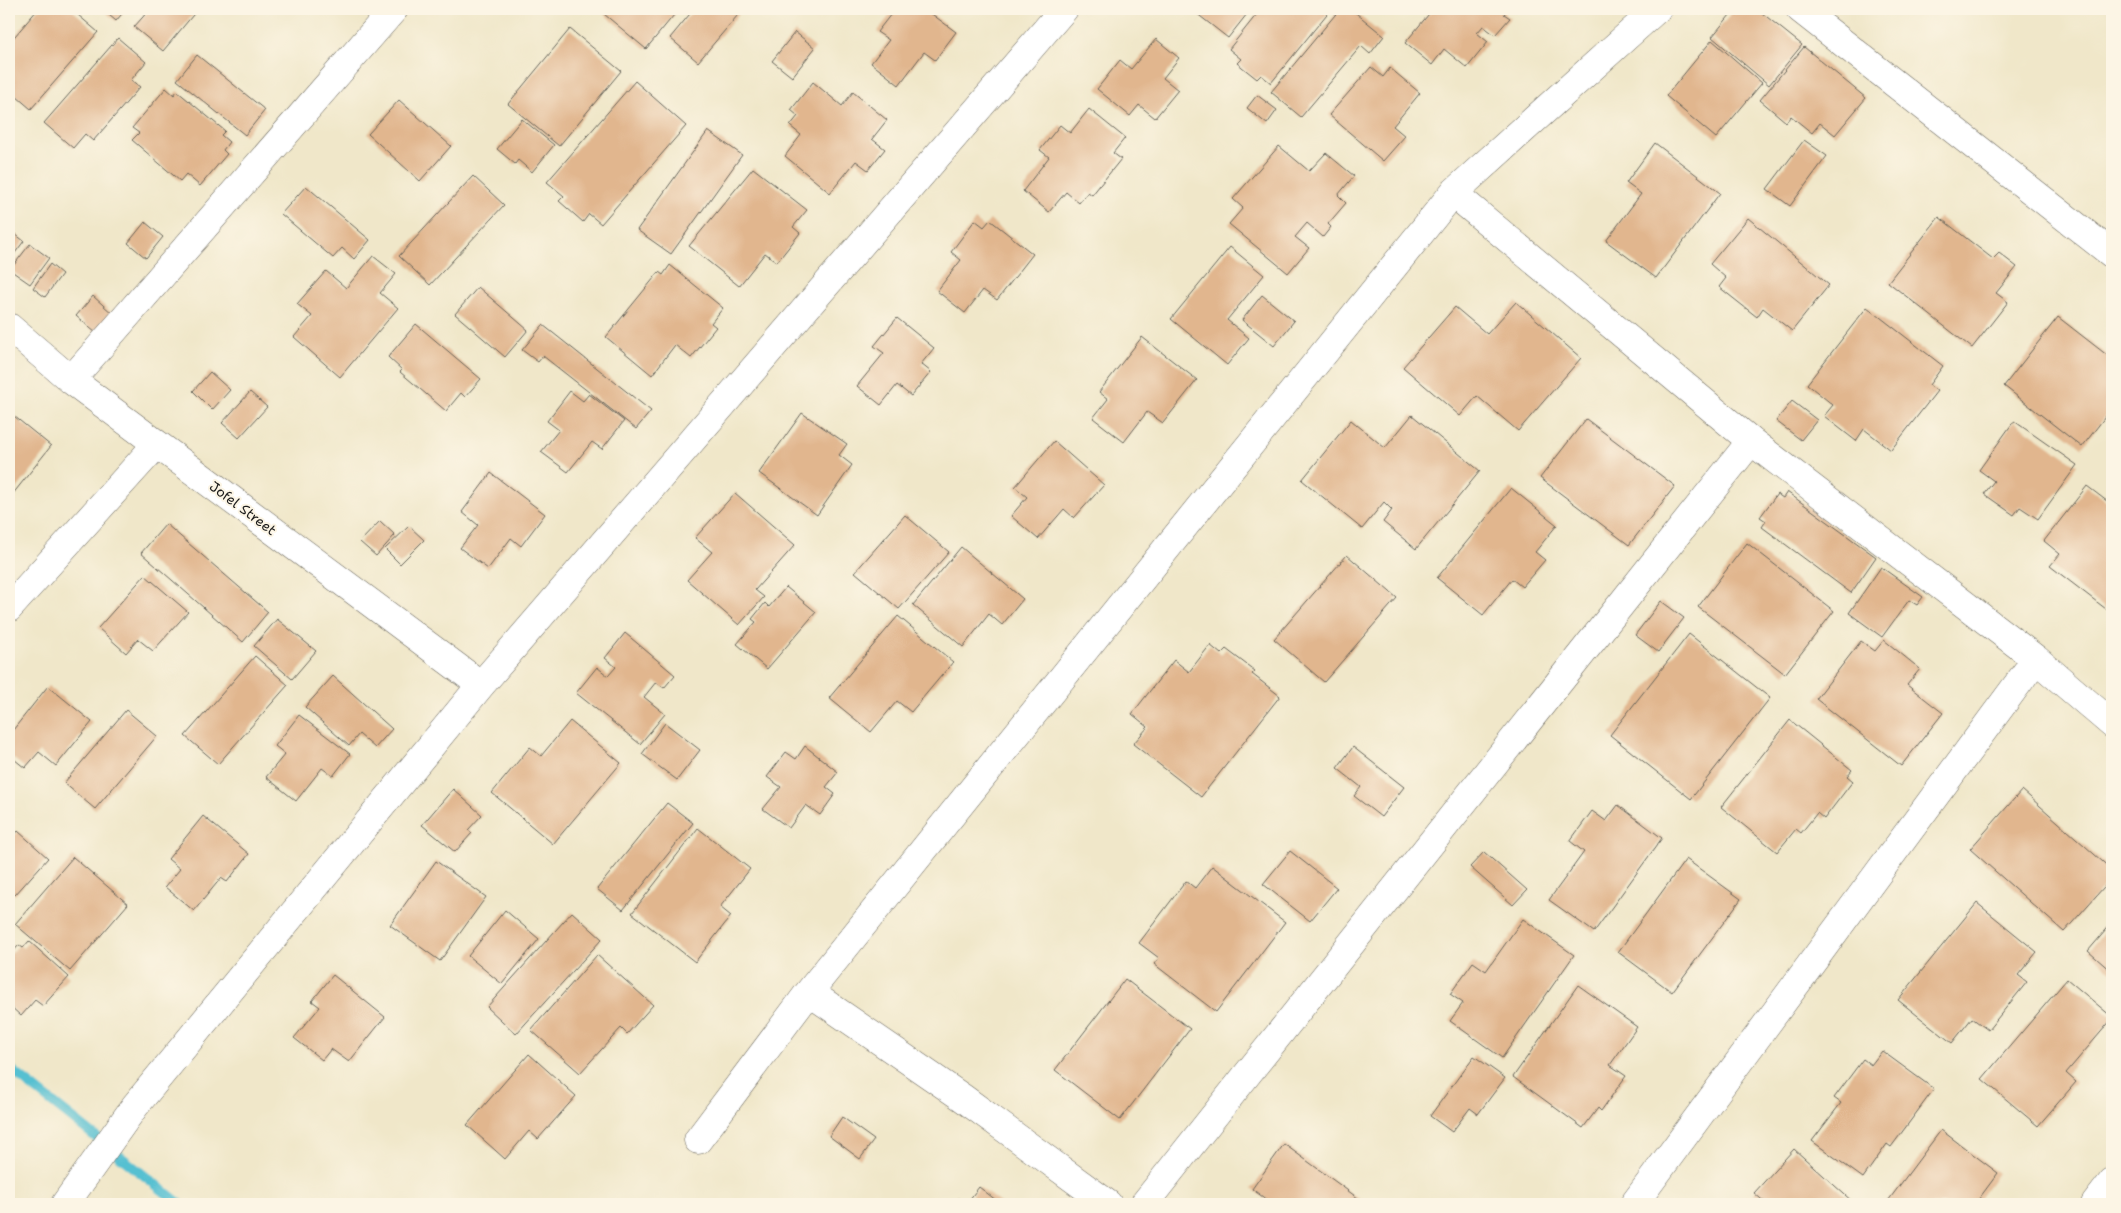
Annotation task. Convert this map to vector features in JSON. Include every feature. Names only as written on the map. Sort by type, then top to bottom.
[{"type":"street","points":[[71,380],[394,9]]},
{"type":"street","points":[[65,1204],[135,1106],[481,685],[1064,9]]},
{"type":"street","points":[[698,1140],[809,992],[1453,193],[1657,9]]},
{"type":"street","points":[[1800,9],[2112,254]]},
{"type":"street","points":[[1453,193],[1751,440],[2036,659],[2112,724]]},
{"type":"street","name":"Jofel Street","points":[[9,327],[71,380],[481,685]]},
{"type":"street","points":[[1144,1204],[1751,440]]},
{"type":"street","points":[[9,608],[157,444]]},
{"type":"street","points":[[1634,1204],[2036,659]]},
{"type":"street","points":[[809,992],[963,1098],[1108,1204]]},
{"type":"street","points":[[2095,1204],[2112,1182]]},
{"type":"building","points":[[38,9],[71,9],[98,32],[31,109],[9,90],[9,43]]},
{"type":"building","points":[[102,9],[126,9],[116,21]]},
{"type":"building","points":[[150,9],[198,9],[163,51],[134,27]]},
{"type":"building","points":[[598,9],[679,9],[646,49]]},
{"type":"building","points":[[694,9],[743,9],[698,62],[670,38]]},
{"type":"building","points":[[895,9],[906,9],[909,12],[912,9],[925,9],[956,32],[935,60],[924,52],[899,85],[871,63],[889,40],[877,32]]},
{"type":"building","points":[[1191,9],[1251,9],[1228,38]]},
{"type":"building","points":[[1261,9],[1331,9],[1271,83],[1261,75],[1257,79],[1237,63],[1241,59],[1229,49]]},
{"type":"building","points":[[1340,9],[1351,9],[1384,36],[1370,54],[1361,46],[1301,117],[1271,92]]},
{"type":"building","points":[[1433,9],[1508,9],[1504,14],[1510,18],[1495,35],[1483,26],[1477,33],[1488,42],[1467,68],[1444,49],[1432,65],[1405,43]]},
{"type":"building","points":[[1735,9],[1757,9],[1802,45],[1769,85],[1712,37]]},
{"type":"building","points":[[570,29],[621,71],[559,146],[508,104]]},
{"type":"building","points":[[795,32],[815,48],[792,77],[772,61]]},
{"type":"building","points":[[118,38],[146,62],[131,80],[140,87],[93,141],[85,134],[73,148],[44,123]]},
{"type":"building","points":[[1156,39],[1179,58],[1163,78],[1178,90],[1155,118],[1139,105],[1130,116],[1097,89],[1120,60],[1131,69]]},
{"type":"building","points":[[1712,40],[1762,83],[1716,138],[1666,96]]},
{"type":"building","points":[[1804,47],[1866,98],[1835,135],[1820,123],[1812,133],[1791,116],[1786,122],[1760,100]]},
{"type":"building","points":[[197,55],[265,110],[245,135],[177,80]]},
{"type":"building","points":[[1371,67],[1383,77],[1390,68],[1420,93],[1393,126],[1405,136],[1383,161],[1329,115]]},
{"type":"building","points":[[635,81],[686,126],[601,224],[589,214],[583,222],[559,201],[564,196],[547,182]]},
{"type":"building","points":[[813,82],[842,106],[853,92],[887,120],[872,139],[885,149],[868,170],[856,161],[830,193],[785,156],[801,135],[790,126],[798,116],[791,110]]},
{"type":"building","points":[[166,88],[174,95],[177,91],[225,131],[221,135],[229,142],[223,150],[227,154],[200,186],[186,174],[180,181],[132,140],[139,133],[132,128]]},
{"type":"building","points":[[1257,95],[1277,110],[1267,124],[1247,108]]},
{"type":"building","points":[[399,100],[451,146],[420,181],[368,134]]},
{"type":"building","points":[[1089,109],[1125,138],[1113,153],[1121,159],[1092,195],[1088,192],[1079,203],[1066,192],[1049,212],[1023,191],[1049,157],[1040,150],[1060,125],[1070,133]]},
{"type":"building","points":[[522,119],[554,145],[532,172],[518,160],[515,164],[497,149]]},
{"type":"building","points":[[708,131],[742,155],[671,254],[637,230]]},
{"type":"building","points":[[1804,140],[1827,156],[1790,206],[1767,189]]},
{"type":"building","points":[[1655,143],[1720,193],[1656,278],[1606,241],[1641,194],[1626,183]]},
{"type":"building","points":[[1279,146],[1309,171],[1326,153],[1354,176],[1338,195],[1346,203],[1328,224],[1331,227],[1323,237],[1307,223],[1295,237],[1309,248],[1288,273],[1229,224],[1243,208],[1233,199]]},
{"type":"building","points":[[753,168],[807,210],[793,227],[800,233],[777,262],[765,253],[739,286],[689,246]]},
{"type":"building","points":[[473,176],[504,205],[430,285],[399,256]]},
{"type":"building","points":[[306,186],[370,240],[354,259],[342,248],[333,258],[281,214]]},
{"type":"building","points":[[1939,217],[1993,259],[1999,253],[2017,267],[1996,293],[2008,302],[1972,348],[1888,282]]},
{"type":"building","points":[[1748,218],[1829,285],[1792,331],[1763,308],[1757,317],[1719,287],[1726,278],[1710,264]]},
{"type":"building","points":[[975,220],[984,227],[990,220],[1033,254],[997,300],[983,290],[965,313],[937,291],[961,260],[951,252]]},
{"type":"building","points":[[145,222],[163,237],[146,258],[128,243]]},
{"type":"building","points":[[11,231],[24,241],[9,261],[9,234]]},
{"type":"building","points":[[30,244],[49,258],[30,284],[10,270]]},
{"type":"building","points":[[1230,247],[1264,275],[1227,320],[1249,338],[1227,365],[1171,319]]},
{"type":"building","points":[[373,256],[396,274],[380,293],[398,308],[340,377],[294,337],[312,316],[297,304],[326,271],[346,288]]},
{"type":"building","points":[[50,264],[62,274],[45,297],[33,288]]},
{"type":"building","points":[[670,265],[723,308],[711,323],[716,327],[691,358],[675,345],[652,375],[606,337],[659,272],[663,275]]},
{"type":"building","points":[[478,287],[528,330],[505,357],[455,314]]},
{"type":"building","points":[[1262,295],[1294,321],[1274,346],[1242,320]]},
{"type":"building","points":[[93,296],[113,314],[96,333],[76,316]]},
{"type":"building","points":[[1516,302],[1581,358],[1518,431],[1477,396],[1460,416],[1403,367],[1455,307],[1487,334]]},
{"type":"building","points":[[1867,307],[1943,366],[1929,385],[1937,391],[1891,450],[1864,429],[1856,441],[1824,416],[1833,405],[1807,384]]},
{"type":"building","points":[[2058,317],[2112,359],[2112,408],[2082,447],[2004,386]]},
{"type":"building","points":[[897,318],[934,348],[921,364],[931,372],[911,396],[897,385],[881,405],[857,386],[884,353],[874,346]]},
{"type":"building","points":[[416,324],[481,379],[465,397],[461,393],[446,411],[400,372],[402,370],[388,357]]},
{"type":"building","points":[[543,325],[651,411],[636,429],[543,356],[538,362],[522,350]]},
{"type":"building","points":[[1142,337],[1197,380],[1163,423],[1147,412],[1124,442],[1093,418],[1108,399],[1099,392]]},
{"type":"building","points":[[210,372],[230,390],[212,410],[193,391]]},
{"type":"building","points":[[570,391],[583,401],[589,394],[624,421],[602,449],[592,442],[568,472],[541,452],[559,430],[547,421]]},
{"type":"building","points":[[250,392],[267,407],[239,438],[222,423]]},
{"type":"building","points":[[1792,401],[1817,420],[1801,440],[1776,421]]},
{"type":"building","points":[[9,412],[51,446],[12,495],[9,493]]},
{"type":"building","points":[[802,413],[847,444],[839,455],[852,465],[817,515],[759,473]]},
{"type":"building","points":[[1412,415],[1480,471],[1416,549],[1383,522],[1392,510],[1384,502],[1362,529],[1302,480],[1351,420],[1385,448]]},
{"type":"building","points":[[1586,419],[1675,486],[1629,545],[1540,478]]},
{"type":"building","points":[[2014,421],[2077,465],[2038,519],[2020,507],[2014,515],[1984,494],[1994,481],[1979,470]]},
{"type":"building","points":[[1054,441],[1104,485],[1074,518],[1064,509],[1038,539],[1011,516],[1027,497],[1015,487]]},
{"type":"building","points":[[491,473],[545,514],[521,546],[511,538],[488,569],[460,548],[478,525],[462,512]]},
{"type":"building","points":[[2087,486],[2112,505],[2112,601],[2106,609],[2050,566],[2060,554],[2044,541]]},
{"type":"building","points":[[1511,488],[1557,525],[1535,552],[1545,560],[1522,587],[1512,579],[1483,615],[1437,578]]},
{"type":"building","points":[[1787,492],[1876,557],[1851,593],[1762,527],[1766,521],[1760,517],[1777,494],[1783,498]]},
{"type":"building","points":[[735,493],[795,545],[755,590],[764,597],[739,625],[687,580],[712,552],[695,538]]},
{"type":"building","points":[[905,515],[949,552],[899,609],[855,572]]},
{"type":"building","points":[[380,521],[395,535],[376,556],[360,542]]},
{"type":"building","points":[[166,524],[268,612],[243,642],[141,553]]},
{"type":"building","points":[[409,526],[424,540],[400,564],[385,549]]},
{"type":"building","points":[[1747,543],[1834,611],[1785,674],[1698,607]]},
{"type":"building","points":[[961,547],[1023,599],[1002,625],[989,614],[963,647],[913,605]]},
{"type":"building","points":[[1347,555],[1397,598],[1324,682],[1274,639]]},
{"type":"building","points":[[1881,567],[1923,597],[1917,605],[1909,600],[1882,637],[1849,613]]},
{"type":"building","points":[[145,575],[188,612],[153,651],[138,639],[126,653],[98,628]]},
{"type":"building","points":[[786,587],[816,612],[767,669],[737,644],[756,622],[752,619],[765,603],[769,607]]},
{"type":"building","points":[[1661,601],[1684,618],[1658,652],[1635,635]]},
{"type":"building","points":[[898,616],[953,662],[911,712],[897,701],[871,732],[829,698]]},
{"type":"building","points":[[277,619],[316,651],[292,679],[254,646]]},
{"type":"building","points":[[625,633],[675,675],[664,688],[656,682],[644,697],[665,714],[640,744],[576,693],[597,667],[608,676],[616,667],[605,658]]},
{"type":"building","points":[[1689,634],[1770,698],[1691,799],[1610,735]]},
{"type":"building","points":[[1884,640],[1920,669],[1907,685],[1943,713],[1901,766],[1816,699],[1861,641],[1875,651]]},
{"type":"building","points":[[1210,645],[1221,654],[1226,649],[1255,671],[1252,674],[1280,696],[1201,797],[1133,744],[1148,727],[1132,714],[1174,660],[1189,672]]},
{"type":"building","points":[[255,656],[288,685],[218,764],[185,736]]},
{"type":"building","points":[[333,676],[392,729],[375,748],[359,734],[349,746],[305,707]]},
{"type":"building","points":[[48,686],[92,722],[56,766],[39,752],[25,768],[9,755],[9,735]]},
{"type":"building","points":[[126,710],[157,736],[95,809],[64,783]]},
{"type":"building","points":[[299,715],[350,754],[333,776],[322,768],[296,801],[266,777],[285,754],[275,746]]},
{"type":"building","points":[[1790,720],[1852,770],[1847,776],[1853,781],[1824,819],[1817,813],[1801,833],[1796,829],[1777,852],[1721,807]]},
{"type":"building","points":[[570,721],[621,763],[553,844],[492,793],[530,747],[541,756]]},
{"type":"building","points":[[665,723],[700,750],[677,780],[642,754]]},
{"type":"building","points":[[805,746],[838,772],[826,787],[835,794],[820,815],[806,805],[789,828],[763,809],[781,787],[767,777],[786,752],[796,759]]},
{"type":"building","points":[[1353,747],[1404,787],[1381,817],[1354,796],[1361,787],[1337,768]]},
{"type":"building","points":[[453,789],[482,815],[468,830],[472,833],[455,852],[422,825]]},
{"type":"building","points":[[2022,790],[2112,870],[2112,878],[2064,932],[1970,849]]},
{"type":"building","points":[[667,803],[693,823],[623,910],[597,889]]},
{"type":"building","points":[[1618,805],[1662,838],[1594,932],[1549,900],[1584,852],[1570,841],[1592,811],[1606,821]]},
{"type":"building","points":[[203,816],[249,854],[227,882],[221,878],[194,911],[165,887],[180,869],[168,859]]},
{"type":"building","points":[[698,828],[750,869],[720,907],[731,916],[695,962],[632,913]]},
{"type":"building","points":[[18,831],[48,858],[15,895],[9,889],[9,841]]},
{"type":"building","points":[[1290,851],[1337,888],[1310,921],[1263,884]]},
{"type":"building","points":[[1484,852],[1527,890],[1513,905],[1470,867]]},
{"type":"building","points":[[73,857],[128,904],[70,971],[15,924]]},
{"type":"building","points":[[1686,859],[1741,899],[1672,992],[1618,952]]},
{"type":"building","points":[[436,861],[486,897],[440,961],[390,925]]},
{"type":"building","points":[[1212,866],[1285,922],[1216,1012],[1154,964],[1159,958],[1139,943],[1186,881],[1195,888]]},
{"type":"building","points":[[1977,903],[2037,952],[2018,975],[2027,982],[1988,1030],[1972,1018],[1952,1043],[1898,1000]]},
{"type":"building","points":[[505,910],[539,939],[502,984],[468,956]]},
{"type":"building","points":[[572,912],[602,939],[516,1034],[487,1007]]},
{"type":"building","points":[[1523,919],[1574,955],[1502,1058],[1450,1021],[1463,1003],[1450,994],[1473,962],[1486,971]]},
{"type":"building","points":[[2112,923],[2112,972],[2088,951]]},
{"type":"building","points":[[29,941],[69,977],[43,1006],[35,1000],[21,1016],[9,1005],[9,956],[19,945],[23,948]]},
{"type":"building","points":[[597,955],[653,1005],[627,1034],[621,1028],[580,1073],[531,1030]]},
{"type":"building","points":[[333,975],[385,1017],[349,1062],[331,1049],[322,1060],[294,1038],[320,1007],[312,1001]]},
{"type":"building","points":[[1125,979],[1190,1029],[1120,1120],[1055,1070]]},
{"type":"building","points":[[2067,979],[2112,1019],[2066,1073],[2076,1082],[2038,1126],[1982,1079]]},
{"type":"building","points":[[1578,985],[1637,1027],[1610,1065],[1626,1076],[1601,1111],[1598,1108],[1583,1128],[1513,1077]]},
{"type":"building","points":[[1882,1051],[1934,1089],[1891,1147],[1887,1144],[1863,1178],[1812,1141],[1841,1103],[1834,1098],[1863,1059],[1871,1065]]},
{"type":"building","points":[[529,1054],[576,1096],[538,1139],[529,1131],[505,1159],[467,1125]]},
{"type":"building","points":[[1474,1056],[1505,1078],[1478,1114],[1470,1108],[1452,1132],[1430,1116]]},
{"type":"building","points":[[842,1117],[874,1140],[860,1159],[829,1136]]},
{"type":"building","points":[[1941,1130],[1998,1173],[1975,1204],[1892,1204],[1888,1201]]},
{"type":"building","points":[[1284,1144],[1366,1204],[1264,1204],[1267,1200],[1252,1189]]},
{"type":"building","points":[[1794,1149],[1854,1203],[1767,1204],[1754,1193]]},
{"type":"building","points":[[979,1187],[1001,1204],[966,1204]]},
{"type":"building","points":[[958,1198],[966,1204],[953,1204]]},
{"type":"waterway","points":[[9,1068],[180,1204]]}]
